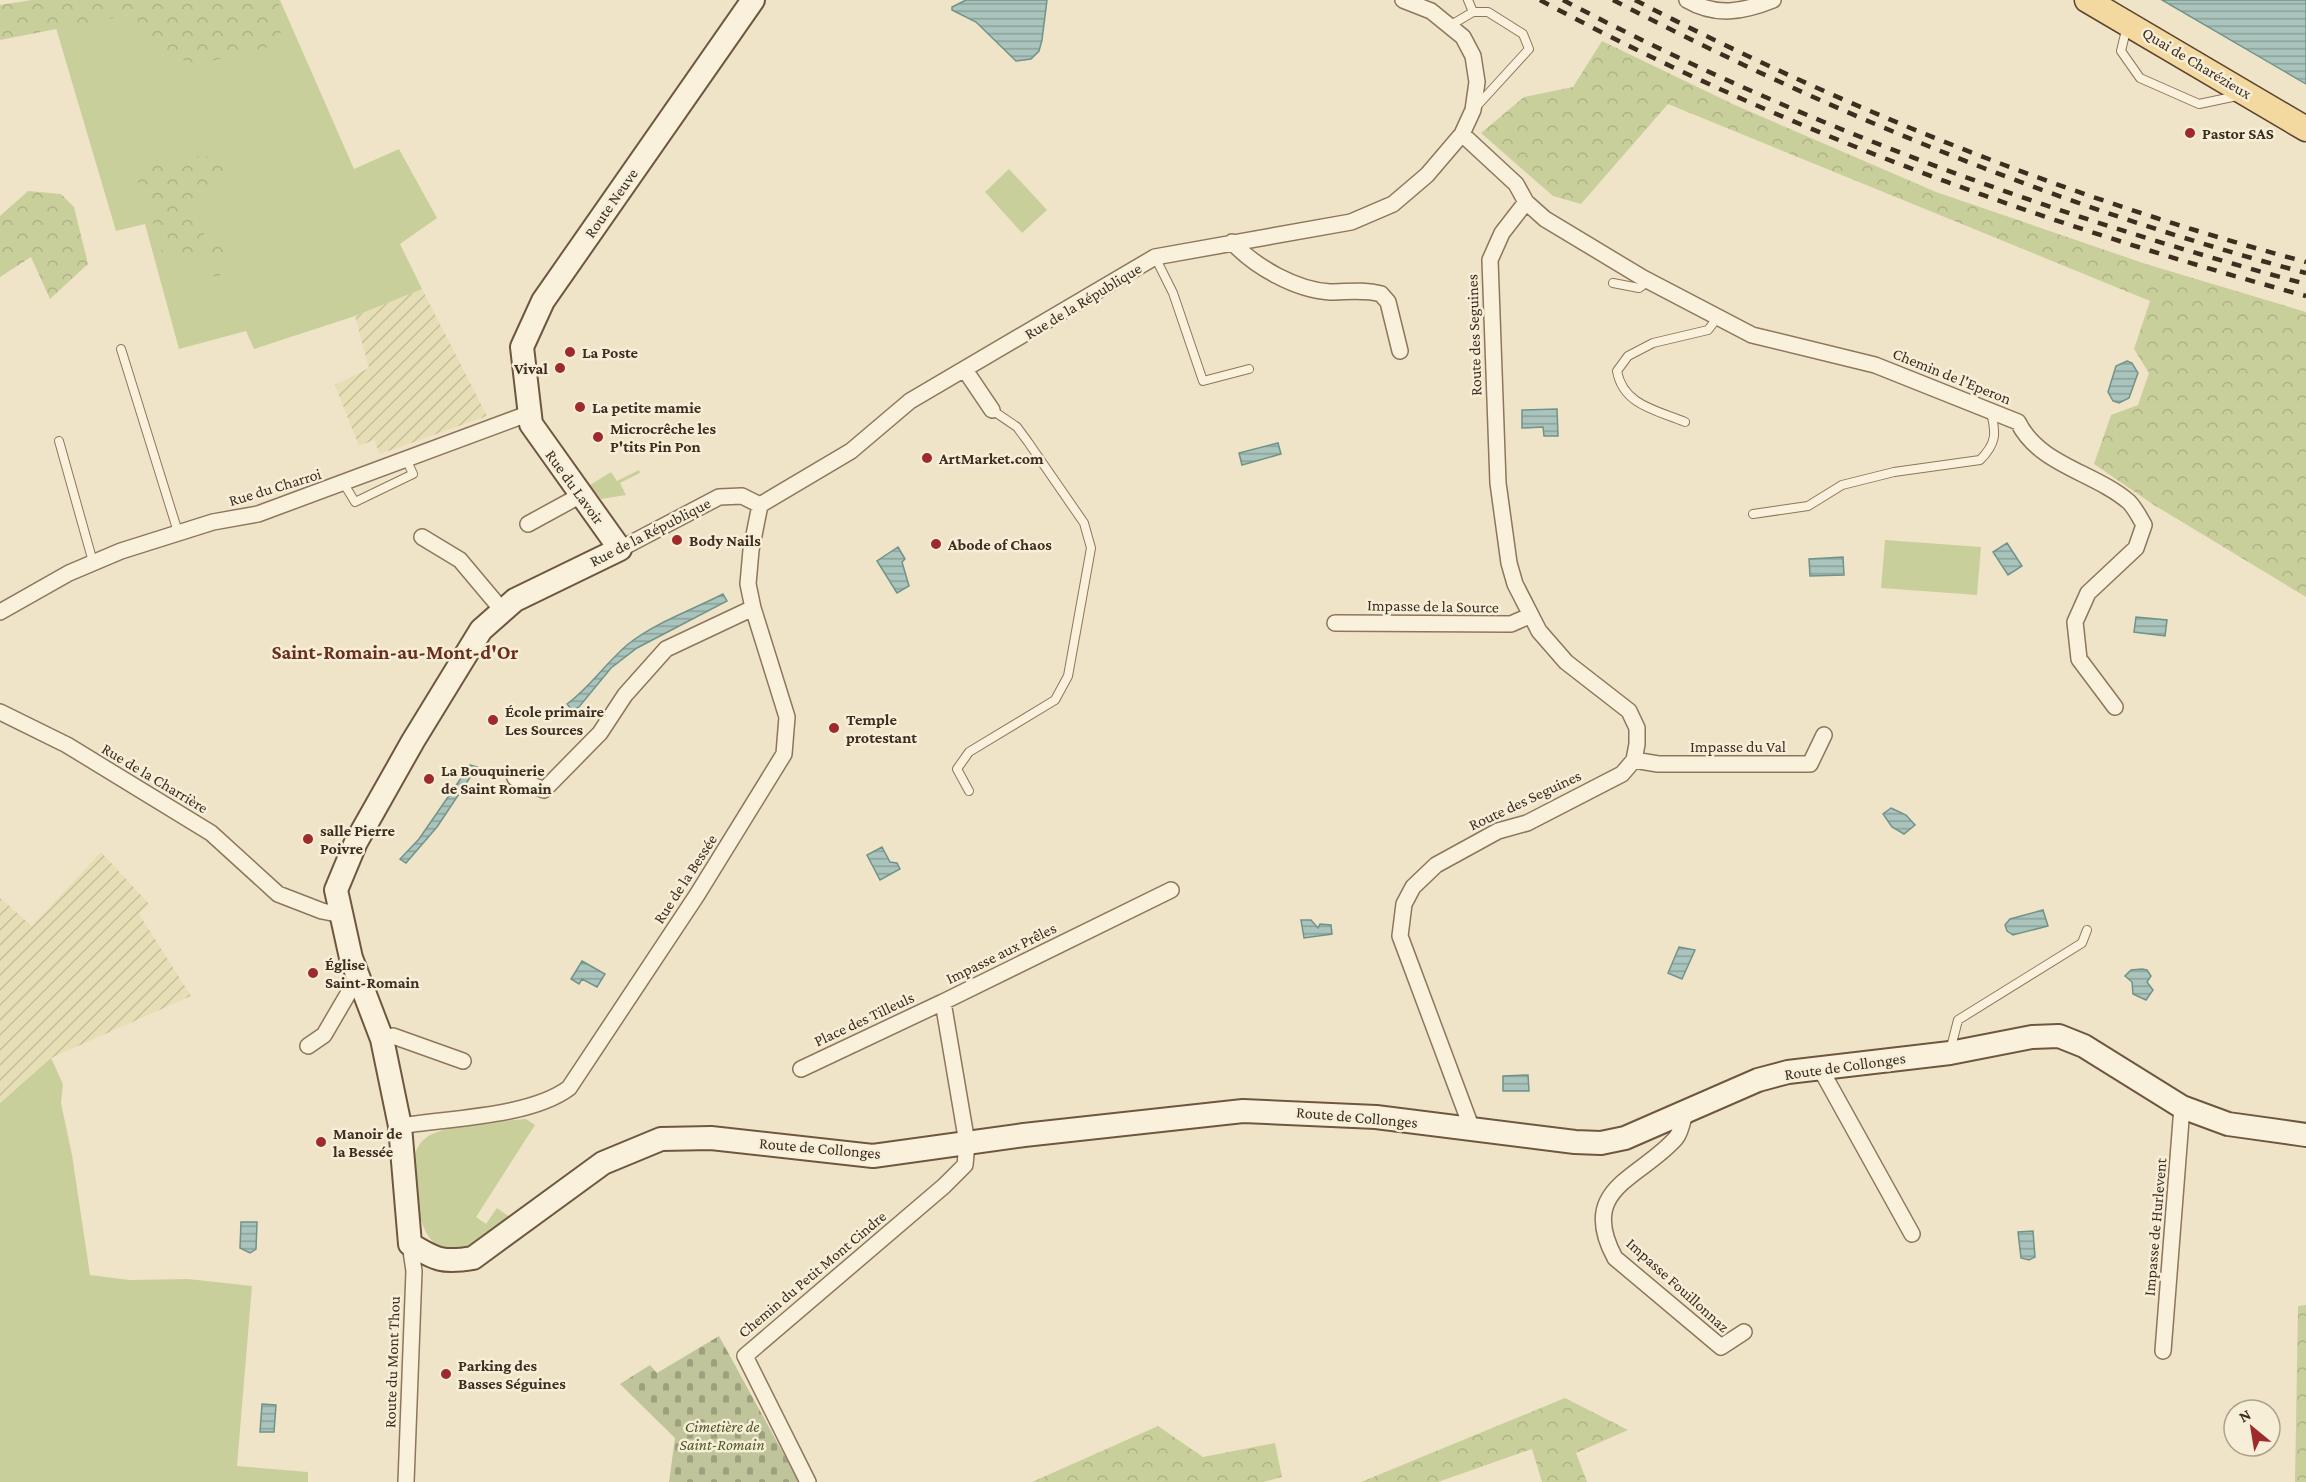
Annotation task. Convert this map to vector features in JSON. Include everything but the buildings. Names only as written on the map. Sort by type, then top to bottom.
[{"type":"main road","name":"Route Neuve","points":[[531,419],[522,347],[543,301],[753,0]]},
{"type":"main road","name":"Quai de Charézieux","points":[[2087,0],[2128,22],[2306,129]]},
{"type":"main road","name":"Rue du Lavoir","points":[[531,419],[620,549]]},
{"type":"main road","name":"Rue de la République","points":[[410,1245],[400,1126],[382,1039],[351,958],[336,890],[356,842],[413,741],[475,640],[502,610],[515,600],[620,549]]},
{"type":"main road","name":"Route de Collonges","points":[[410,1245],[436,1260],[453,1262],[473,1258],[603,1163],[662,1139],[711,1137],[873,1156],[1243,1110],[1376,1117],[1575,1142],[1601,1143],[1625,1138],[1758,1080],[1788,1072],[1950,1053],[2032,1037],[2059,1036],[2084,1046],[2182,1107],[2228,1124],[2306,1135]]},
{"type":"street","name":"Rue de la République","points":[[620,549],[719,497],[742,496],[760,505],[851,451],[910,401],[1155,257],[1351,222],[1393,204],[1427,175],[1462,134],[1473,110],[1477,82],[1473,56],[1463,37],[1431,11],[1403,0]]},
{"type":"street","points":[[1687,0],[1719,12],[1737,12],[1773,0]]},
{"type":"street","points":[[1462,134],[1516,184],[1526,202]]},
{"type":"street","name":"Chemin de l'Eperon","points":[[1526,202],[1545,219],[1648,280],[1752,335],[1875,365],[2018,422],[2025,435],[2042,452],[2092,478],[2131,503],[2144,525],[2136,548],[2088,593],[2075,622],[2079,659],[2115,707]]},
{"type":"street","name":"Route des Seguines","points":[[1472,1129],[1400,936],[1404,904],[1413,887],[1436,865],[1498,831],[1527,823],[1622,774],[1634,760],[1637,728],[1629,711],[1566,662],[1529,616],[1509,563],[1498,483],[1490,260],[1502,233],[1526,202]]},
{"type":"street","points":[[1232,242],[1241,252],[1276,275],[1313,290],[1381,294],[1389,302],[1400,351]]},
{"type":"street","points":[[964,370],[992,410]]},
{"type":"street","name":"Rue du Charroi","points":[[0,612],[93,562],[178,532],[213,522],[246,518],[344,484],[406,459],[531,419]]},
{"type":"street","points":[[528,524],[581,495]]},
{"type":"street","name":"Rue de la Bessée","points":[[400,1126],[531,1107],[554,1099],[569,1088],[697,895],[784,754],[788,717],[753,608],[748,584],[751,550],[760,505]]},
{"type":"street","points":[[422,537],[460,560],[502,610]]},
{"type":"street","points":[[515,778],[544,790],[600,733],[625,695],[666,649],[753,608]]},
{"type":"street","name":"Impasse de la Source","points":[[1335,622],[1511,624],[1529,616]]},
{"type":"street","name":"Rue de la Charrière","points":[[0,712],[67,745],[211,833],[278,894],[322,911],[342,915]]},
{"type":"street","name":"Impasse du Val","points":[[1634,760],[1658,764],[1810,764],[1824,735]]},
{"type":"street","name":"Impasse aux Prêles","points":[[967,1143],[943,1002],[1171,890]]},
{"type":"street","points":[[309,1046],[324,1035],[352,987],[360,982]]},
{"type":"street","name":"Place des Tilleuls","points":[[801,1069],[943,1002]]},
{"type":"street","points":[[382,1039],[393,1036],[463,1061]]},
{"type":"street","points":[[1820,1068],[1912,1234]]},
{"type":"street","name":"Impasse de Hurlevent","points":[[2163,1350],[2182,1107]]},
{"type":"street","name":"Impasse Fouillonnaz","points":[[1685,1112],[1678,1137],[1626,1178],[1612,1195],[1603,1216],[1605,1238],[1615,1258],[1721,1347],[1744,1332]]},
{"type":"street","name":"Chemin du Petit Mont Cindre","points":[[808,1482],[745,1356],[944,1186],[964,1165],[967,1143]]},
{"type":"street","name":"Route du Mont Thou","points":[[406,1482],[414,1270],[410,1245]]},
{"type":"lane","points":[[1468,0],[1473,12]]},
{"type":"lane","points":[[1451,25],[1473,12],[1488,12],[1523,34],[1529,49],[1473,110]]},
{"type":"lane","points":[[2128,22],[2121,51],[2140,78],[2199,104],[2249,94]]},
{"type":"lane","points":[[1155,257],[1173,293],[1203,381],[1249,369]]},
{"type":"lane","points":[[1613,283],[1639,288],[1648,280]]},
{"type":"lane","points":[[1685,422],[1633,400],[1620,387],[1617,371],[1628,356],[1653,343],[1708,330],[1718,317]]},
{"type":"lane","points":[[122,349],[178,532]]},
{"type":"lane","points":[[969,790],[957,769],[969,752],[1056,700],[1068,676],[1091,548],[1084,523],[1028,442],[1017,427],[992,410]]},
{"type":"lane","points":[[1753,514],[1808,506],[1842,485],[1894,472],[1980,460],[1987,453],[1996,432],[1991,410]]},
{"type":"lane","points":[[59,441],[93,562]]},
{"type":"lane","points":[[1950,1053],[1958,1020],[2082,944],[2087,930]]},
{"type":"shaded area","points":[[422,289],[487,416],[380,454],[374,440],[359,446],[335,385],[369,368],[355,316]]},
{"type":"shaded area","points":[[101,852],[149,904],[139,914],[191,996],[51,1058],[0,1102],[0,898],[32,926]]},
{"type":"green space","points":[[32,0],[279,0],[281,44],[199,64],[152,53],[134,14],[0,40],[0,5]]},
{"type":"green space","points":[[210,0],[280,0],[354,169],[399,149],[437,218],[400,244],[422,289],[355,316],[254,349],[246,331],[179,349],[145,224],[116,231],[56,28]]},
{"type":"green space","points":[[1602,41],[1737,106],[1936,192],[2146,264],[2306,312],[2306,597],[2154,505],[2094,464],[2111,415],[2138,405],[2149,373],[2134,349],[2150,301],[1668,104],[1581,204],[1553,196],[1481,133],[1524,97],[1573,87]]},
{"type":"green space","points":[[184,156],[221,157],[225,175],[199,193],[188,211],[193,221],[212,227],[198,239],[211,246],[226,240],[231,258],[216,281],[207,259],[195,254],[165,258],[161,251],[172,242],[152,222],[166,213],[166,204],[147,197],[137,180],[136,166]]},
{"type":"green space","points":[[1009,169],[1047,210],[1022,233],[985,192]]},
{"type":"green space","points":[[28,191],[61,194],[74,207],[88,264],[50,299],[31,257],[0,277],[0,216]]},
{"type":"green space","points":[[639,470],[640,473],[620,483],[626,495],[601,499],[590,485],[611,472],[617,481]]},
{"type":"green space","points":[[1885,540],[1981,547],[1977,595],[1881,588]]},
{"type":"green space","points":[[51,1058],[63,1084],[61,1103],[72,1155],[90,1275],[130,1280],[188,1279],[252,1286],[237,1466],[308,1472],[308,1482],[0,1482],[0,1103]]},
{"type":"green space","points":[[526,1119],[535,1125],[476,1217],[486,1224],[497,1208],[511,1218],[483,1241],[471,1247],[452,1250],[442,1248],[427,1234],[420,1215],[414,1170],[417,1149],[427,1137],[446,1129]]},
{"type":"green space","points":[[2306,1305],[2306,1482],[2295,1482],[2298,1306]]},
{"type":"green space","name":"Cimetière de Saint-Romain","points":[[719,1336],[799,1482],[669,1482],[675,1438],[620,1384],[650,1365],[657,1373]]},
{"type":"green space","points":[[1565,1398],[1628,1430],[1576,1453],[1587,1482],[1542,1482],[1532,1449],[1438,1482],[1361,1482]]},
{"type":"green space","points":[[1158,1426],[1203,1457],[1275,1443],[1282,1477],[1263,1482],[1032,1482]]},
{"type":"water","points":[[966,0],[1047,0],[1039,51],[1031,59],[1016,61],[976,22],[952,10],[952,7]]},
{"type":"water","points":[[2162,0],[2306,0],[2306,84]]},
{"type":"water","points":[[2127,361],[2132,363],[2138,373],[2129,398],[2119,403],[2113,401],[2108,392],[2116,366]]},
{"type":"water","points":[[1557,409],[1558,436],[1544,436],[1543,427],[1522,428],[1522,410]]},
{"type":"water","points":[[1278,443],[1281,454],[1242,465],[1239,453]]},
{"type":"water","points":[[2007,543],[2022,566],[2008,575],[1993,552]]},
{"type":"water","points":[[898,547],[905,559],[902,562],[909,586],[897,593],[877,561]]},
{"type":"water","points":[[1843,557],[1844,575],[1810,576],[1809,559]]},
{"type":"water","points":[[723,594],[727,601],[637,648],[611,668],[579,707],[572,710],[567,704],[619,652],[638,637],[661,623]]},
{"type":"water","points":[[2136,617],[2167,620],[2165,636],[2134,632]]},
{"type":"water","points":[[470,765],[477,767],[437,827],[406,863],[400,859],[419,839]]},
{"type":"water","points":[[1891,808],[1906,815],[1915,825],[1904,834],[1892,827],[1883,814]]},
{"type":"water","points":[[882,847],[890,862],[897,863],[900,869],[880,880],[867,855]]},
{"type":"water","points":[[2043,910],[2048,926],[2013,935],[2007,931],[2005,925],[2010,919]]},
{"type":"water","points":[[1301,920],[1311,920],[1318,928],[1320,924],[1331,925],[1332,934],[1304,938]]},
{"type":"water","points":[[1679,947],[1695,950],[1682,979],[1668,973]]},
{"type":"water","points":[[582,961],[605,974],[597,987],[582,979],[579,984],[571,979]]},
{"type":"water","points":[[2131,970],[2147,970],[2151,976],[2147,982],[2153,990],[2146,1000],[2133,994],[2132,982],[2125,976]]},
{"type":"water","points":[[1528,1075],[1529,1091],[1503,1091],[1503,1076]]},
{"type":"water","points":[[241,1222],[257,1222],[256,1249],[250,1253],[240,1248]]},
{"type":"water","points":[[2033,1231],[2035,1257],[2029,1260],[2021,1258],[2018,1232]]},
{"type":"water","points":[[262,1404],[276,1405],[274,1432],[260,1432]]},
{"type":"railway","points":[[1540,0],[1724,91],[1914,170],[2109,238],[2306,296]]},
{"type":"railway","points":[[1563,0],[1743,87],[1927,163],[2115,228],[2306,284]]},
{"type":"railway","points":[[1613,0],[1781,82],[1952,156],[2127,220],[2306,273]]},
{"type":"railway","points":[[1635,0],[1798,79],[1964,149],[2133,211],[2306,262]]},
{"type":"place","name":"Pastor SAS","points":[[2190,133]]},
{"type":"place","name":"La Poste","points":[[570,352]]},
{"type":"place","name":"Vival","points":[[560,368]]},
{"type":"place","name":"La petite mamie","points":[[580,407]]},
{"type":"place","name":"Microcrêche les P'tits Pin Pon","points":[[598,437]]},
{"type":"place","name":"ArtMarket.com","points":[[927,458]]},
{"type":"place","name":"Body Nails","points":[[677,540]]},
{"type":"place","name":"Abode of Chaos","points":[[936,544]]},
{"type":"place","name":"École primaire Les Sources","points":[[493,720]]},
{"type":"place","name":"Temple protestant","points":[[834,728]]},
{"type":"place","name":"La Bouquinerie de Saint Romain","points":[[429,779]]},
{"type":"place","name":"salle Pierre Poivre","points":[[308,839]]},
{"type":"place","name":"Église Saint-Romain","points":[[313,973]]},
{"type":"place","name":"Manoir de la Bessée","points":[[321,1142]]},
{"type":"place","name":"Parking des Basses Séguines","points":[[446,1374]]},
{"type":"district","name":"Saint-Romain-au-Mont-d'Or","points":[[395,652]]}]
